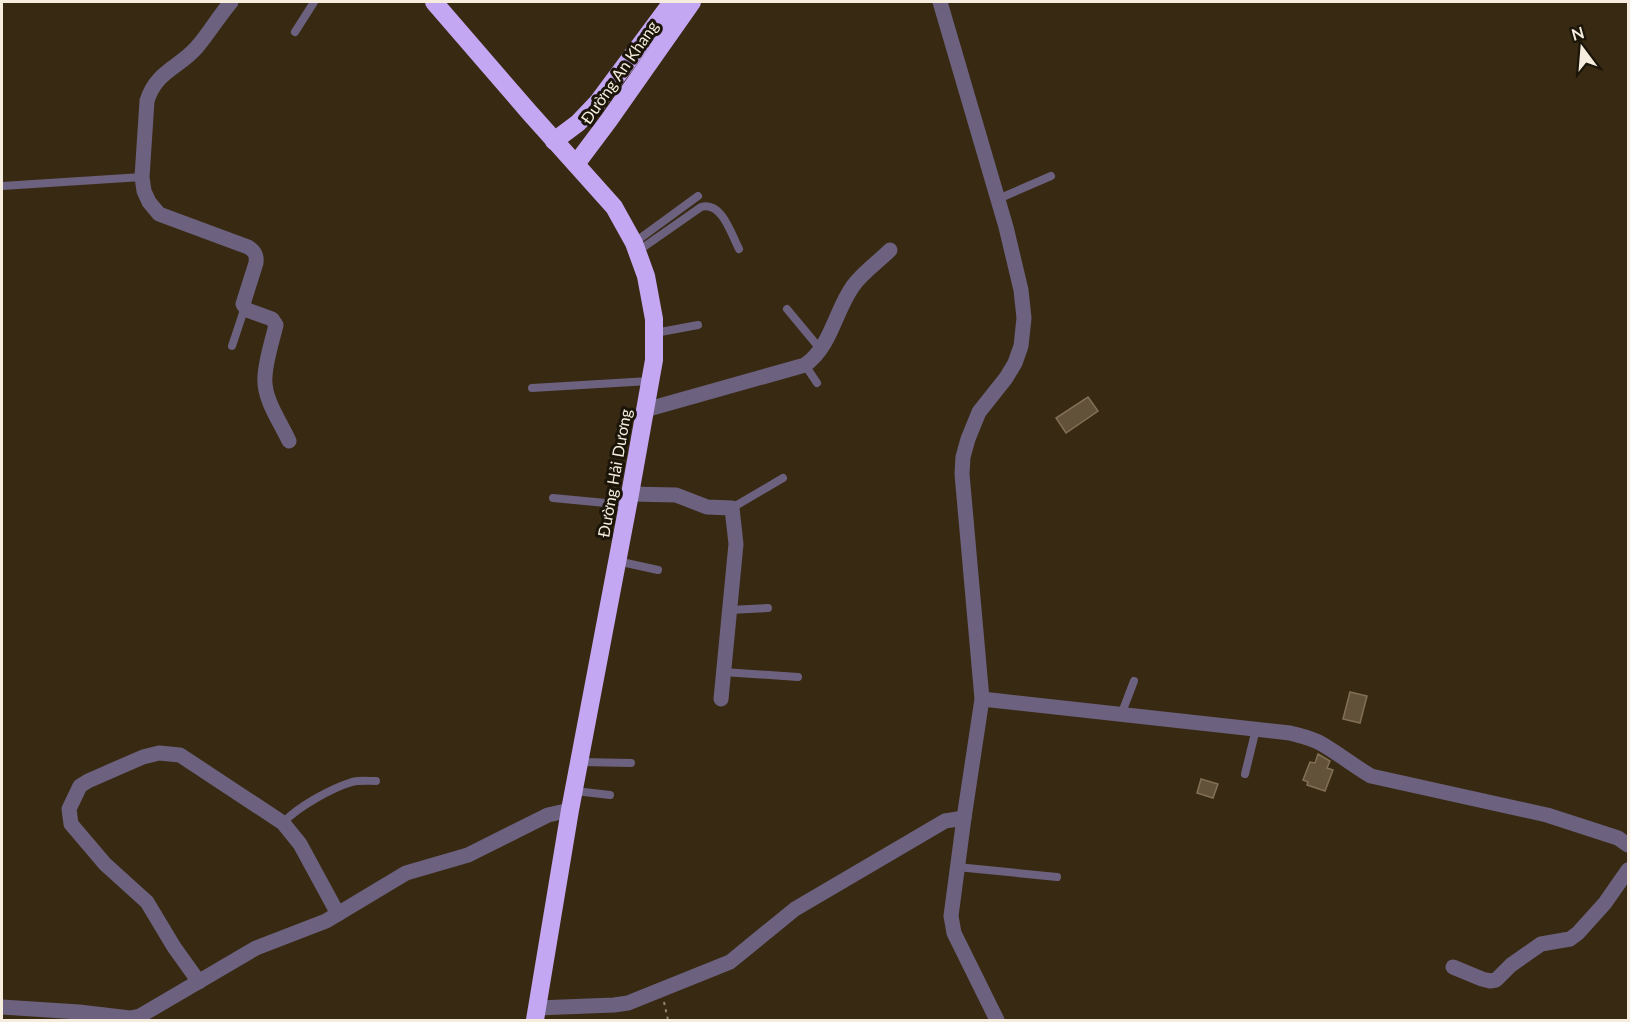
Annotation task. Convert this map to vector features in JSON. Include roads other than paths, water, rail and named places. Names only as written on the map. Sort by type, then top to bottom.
[{"type":"highway","name":"Đường Hải Dương","points":[[434,2],[614,207],[635,248],[646,276],[654,319],[654,360],[573,791],[536,1014]]},
{"type":"highway","name":"Đường An Khang","points":[[554,141],[578,123],[597,103],[672,2]]},
{"type":"highway","name":"Đường An Khang","points":[[576,164],[692,2]]},
{"type":"street","points":[[231,2],[197,47],[161,75],[149,92],[142,177],[146,197],[159,214],[254,251],[256,263],[244,300],[245,308],[275,322],[265,385],[289,441]]},
{"type":"street","points":[[940,2],[998,199],[1021,290],[1024,318],[1021,346],[1015,363],[979,412],[963,457],[962,474],[982,699],[957,867],[951,924],[997,1020]]},
{"type":"street","points":[[645,410],[806,365],[821,350],[852,287],[890,250]]},
{"type":"street","points":[[629,500],[676,495],[707,507],[732,508],[736,544],[721,699]]},
{"type":"street","points":[[982,699],[1256,729],[1308,737],[1371,776],[1547,815],[1618,838],[1629,845]]},
{"type":"street","points":[[199,982],[147,903],[105,864],[71,824],[69,809],[80,786],[87,781],[142,757],[159,753],[180,754],[283,822],[300,844],[338,914]]},
{"type":"street","points":[[2,1007],[130,1018],[140,1016],[256,948],[320,924],[405,873],[468,855],[548,815],[570,810]]},
{"type":"street","points":[[536,1014],[628,1003],[730,962],[802,905],[945,821],[964,818]]},
{"type":"street","points":[[1453,967],[1482,979],[1496,980],[1531,949],[1541,944],[1570,939],[1578,933],[1605,903],[1629,870]]},
{"type":"lane","points":[[295,32],[314,2]]},
{"type":"lane","points":[[998,199],[1051,176]]},
{"type":"lane","points":[[2,186],[142,177]]},
{"type":"lane","points":[[635,248],[698,196]]},
{"type":"lane","points":[[635,248],[706,205],[714,207],[721,215],[738,249]]},
{"type":"lane","points":[[232,346],[245,308]]},
{"type":"lane","points":[[787,309],[821,350]]},
{"type":"lane","points":[[654,333],[698,325]]},
{"type":"lane","points":[[806,365],[817,383]]},
{"type":"lane","points":[[532,388],[650,380]]},
{"type":"lane","points":[[732,508],[783,478]]},
{"type":"lane","points":[[553,498],[629,500]]},
{"type":"lane","points":[[617,561],[658,570]]},
{"type":"lane","points":[[730,610],[768,608]]},
{"type":"lane","points":[[723,672],[798,676]]},
{"type":"lane","points":[[1121,715],[1134,681]]},
{"type":"lane","points":[[1245,774],[1256,729]]},
{"type":"lane","points":[[579,762],[631,763]]},
{"type":"lane","points":[[283,822],[292,813],[337,788],[360,781],[375,782]]},
{"type":"lane","points":[[573,791],[610,795]]},
{"type":"lane","points":[[957,867],[1057,877]]}]
